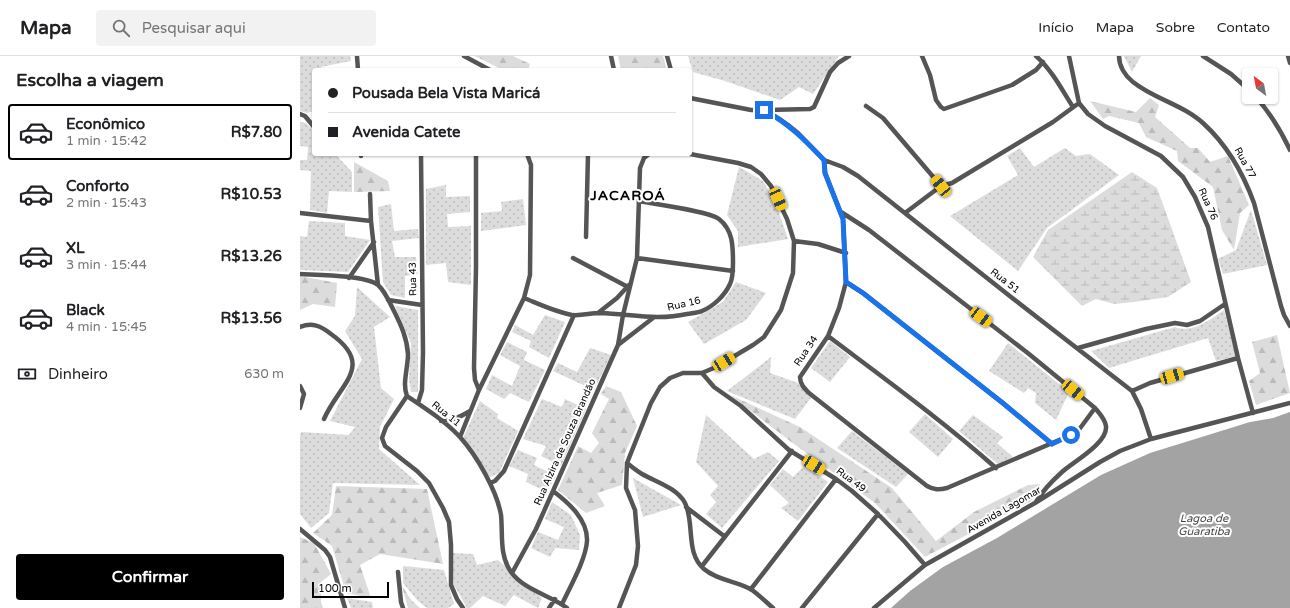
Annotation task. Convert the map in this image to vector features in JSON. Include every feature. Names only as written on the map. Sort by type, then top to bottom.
[{"type":"street","points":[[357,56],[358,68]]},
{"type":"street","points":[[464,56],[486,68]]},
{"type":"street","points":[[611,56],[614,68]]},
{"type":"street","points":[[667,56],[670,68]]},
{"type":"street","points":[[692,98],[751,110],[810,109],[814,107],[830,72],[838,63],[849,56]]},
{"type":"street","points":[[922,56],[930,75],[936,100],[941,107],[944,108],[1012,85],[1036,70],[1043,62]]},
{"type":"street","points":[[1036,56],[1043,62],[1073,107]]},
{"type":"street","points":[[905,213],[941,186],[952,183],[1041,129],[1079,103],[1069,56]]},
{"type":"street","name":"Rua 77","points":[[1120,56],[1122,68],[1132,82],[1193,115],[1204,124],[1231,153],[1249,188],[1281,306],[1290,326]]},
{"type":"street","points":[[1203,56],[1232,74],[1242,83]]},
{"type":"street","points":[[1288,56],[1290,63]]},
{"type":"street","name":"Rua 76","points":[[1079,103],[1094,119],[1161,156],[1183,177],[1195,197],[1208,227],[1238,358],[1254,413]]},
{"type":"street","points":[[1262,104],[1276,124],[1290,150]]},
{"type":"street","points":[[866,106],[883,118],[941,186]]},
{"type":"street","points":[[764,110],[788,125],[824,160]]},
{"type":"street","points":[[300,114],[305,116],[312,125]]},
{"type":"street","points":[[619,608],[636,565],[638,550],[635,510],[626,488],[627,463],[651,403],[660,387],[670,378],[683,373],[702,373],[716,367],[764,337],[781,310],[792,272],[794,241],[787,219],[772,186],[761,174],[751,167],[692,154]]},
{"type":"street","name":"Rua 43","points":[[418,404],[422,383],[421,156]]},
{"type":"street","points":[[476,156],[474,368],[475,380],[479,390]]},
{"type":"street","points":[[460,437],[479,390],[524,298],[530,275],[531,165],[528,156]]},
{"type":"street","points":[[586,237],[588,156]]},
{"type":"street","name":"Rua Alzira de Souza Brandão","points":[[512,573],[536,529],[554,491],[618,346],[623,315],[637,258],[640,168],[646,156]]},
{"type":"street","name":"Rua 34","points":[[824,160],[825,173],[836,203],[841,212],[844,228],[846,282],[839,308],[828,336],[800,377],[800,381],[809,393],[927,486],[933,489],[940,490],[947,488],[996,468]]},
{"type":"street","name":"Rua 51","points":[[824,160],[843,167],[858,176],[1132,391],[1141,409],[1151,439]]},
{"type":"street","points":[[370,194],[371,221],[378,285],[402,325],[406,339],[408,367],[404,390],[407,396],[386,427],[382,438],[385,446],[417,471],[429,483],[443,508],[448,522],[451,545],[451,585],[463,608]]},
{"type":"street","name":"Rua 16","points":[[574,315],[598,313],[653,318],[679,316],[702,311],[714,304],[723,295],[730,283],[733,270],[733,244],[728,229],[718,218],[706,214],[639,201]]},
{"type":"street","points":[[841,212],[869,230],[1029,354],[1095,408],[1104,418],[1106,427],[1105,434],[1096,445],[1063,471],[1043,490],[1035,503]]},
{"type":"street","points":[[300,213],[371,221]]},
{"type":"street","points":[[794,241],[818,244],[846,253]]},
{"type":"street","points":[[349,278],[374,242]]},
{"type":"street","points":[[573,258],[628,287]]},
{"type":"street","points":[[637,258],[733,270]]},
{"type":"street","points":[[300,274],[363,279],[378,285]]},
{"type":"street","points":[[846,282],[863,293],[1004,404],[1052,444]]},
{"type":"street","points":[[598,313],[632,283]]},
{"type":"street","points":[[490,483],[495,481],[504,471],[574,315],[524,298]]},
{"type":"street","points":[[388,300],[422,305]]},
{"type":"street","points":[[1078,348],[1146,329],[1175,323],[1187,325],[1200,321],[1226,304]]},
{"type":"street","points":[[618,346],[653,318]]},
{"type":"street","points":[[300,327],[314,324],[327,330],[343,342],[352,355],[353,370],[324,419]]},
{"type":"street","points":[[828,336],[903,393],[996,468],[1052,444],[1078,430],[1095,408]]},
{"type":"street","points":[[1132,391],[1150,383],[1238,358]]},
{"type":"street","name":"Rua 49","points":[[702,373],[714,387],[741,406],[792,451],[852,491],[878,514],[925,565]]},
{"type":"street","points":[[300,386],[304,394],[300,408]]},
{"type":"street","name":"Rua 11","points":[[407,396],[460,437],[490,483],[497,498],[501,515],[503,553],[506,564],[512,573],[526,585],[555,599],[567,608]]},
{"type":"street","name":"Avenida Lagomar","points":[[874,608],[925,565],[1035,503],[1120,451],[1151,439],[1290,404]]},
{"type":"street","points":[[441,421],[449,421],[461,417],[470,411]]},
{"type":"street","points":[[702,566],[792,451]]},
{"type":"street","points":[[627,463],[640,473],[670,488],[679,495],[686,507],[690,522],[694,552],[698,562],[704,569],[719,578],[751,589],[773,608]]},
{"type":"street","points":[[751,589],[836,479]]},
{"type":"street","points":[[554,491],[575,511],[582,521],[587,541],[583,556],[562,604]]},
{"type":"street","points":[[686,507],[724,536]]},
{"type":"street","points":[[802,608],[878,514]]},
{"type":"street","points":[[300,529],[310,536],[325,550],[330,557],[345,608]]},
{"type":"street","points":[[398,572],[403,608]]},
{"type":"street","points":[[549,608],[555,599]]},
{"type":"green space","points":[[300,56],[350,56],[351,61],[321,68],[312,68],[312,112],[307,113],[300,111]]},
{"type":"green space","points":[[475,56],[513,56],[530,64],[529,68],[499,68]]},
{"type":"green space","points":[[618,56],[663,56],[666,68],[621,68]]},
{"type":"green space","points":[[688,56],[839,56],[813,94],[799,87],[780,100],[725,81],[693,72]]},
{"type":"green space","points":[[1124,56],[1141,56],[1132,72]]},
{"type":"green space","points":[[1150,98],[1159,105],[1155,117],[1190,148],[1198,148],[1210,162],[1228,156],[1249,205],[1240,213],[1234,250],[1222,230],[1213,187],[1178,161],[1177,151],[1146,137],[1139,123],[1109,116],[1103,119],[1090,101],[1136,112]]},
{"type":"green space","points":[[300,122],[306,123],[312,129],[312,156],[337,156],[352,172],[352,192],[329,191],[327,213],[310,210],[311,171],[300,170],[300,160],[307,160],[308,147],[300,146]]},
{"type":"green space","points":[[1020,148],[1034,167],[1065,148],[1076,156],[1090,154],[1119,175],[1047,228],[1018,271],[950,216],[1018,175],[1007,156]]},
{"type":"green space","points":[[354,162],[388,181],[390,191],[354,192]]},
{"type":"green space","points":[[739,167],[763,181],[776,204],[788,239],[738,247],[738,231],[727,215]]},
{"type":"green space","points":[[1132,172],[1157,188],[1191,282],[1168,297],[1114,304],[1096,299],[1082,306],[1033,257],[1048,230]]},
{"type":"green space","points":[[446,185],[446,197],[470,196],[470,212],[447,214],[448,227],[471,226],[471,285],[448,282],[446,263],[426,265],[426,189]]},
{"type":"green space","points":[[523,199],[526,225],[481,231],[481,213],[502,211],[501,202]]},
{"type":"green space","points":[[391,204],[394,231],[418,229],[419,238],[392,241],[395,257],[416,257],[418,274],[405,276],[405,298],[391,295],[383,282],[378,207]]},
{"type":"green space","points":[[1251,210],[1267,265],[1223,274],[1218,259],[1236,250]]},
{"type":"green space","points":[[309,221],[345,223],[345,236],[370,240],[348,272],[300,270],[300,236],[307,237]]},
{"type":"green space","points":[[300,276],[337,283],[335,307],[313,304],[300,310]]},
{"type":"green space","points":[[736,282],[766,293],[746,320],[704,344],[688,322],[723,302]]},
{"type":"green space","points":[[357,287],[390,317],[374,327],[381,388],[394,399],[380,427],[379,449],[420,485],[333,483],[329,513],[311,528],[300,514],[300,436],[301,432],[349,435],[355,427],[330,421],[362,359],[345,331],[355,316]]},
{"type":"green space","points":[[395,306],[418,310],[418,392],[411,392],[409,379],[411,343]]},
{"type":"green space","points":[[1224,310],[1236,356],[1216,361],[1208,338],[1109,368],[1091,351],[1175,327],[1188,329],[1195,327]]},
{"type":"green space","points":[[545,315],[565,322],[549,358],[529,347],[531,341],[512,332],[515,325],[533,335]]},
{"type":"green space","points":[[1277,335],[1290,393],[1256,405],[1249,381],[1260,373],[1252,342]]},
{"type":"green space","points":[[830,341],[850,357],[830,382],[811,368]]},
{"type":"green space","points":[[507,342],[527,352],[524,360],[545,370],[529,402],[510,393],[504,399],[486,389],[492,375],[512,386],[520,366],[500,355]]},
{"type":"green space","points":[[1008,343],[1069,392],[1056,420],[1035,403],[1036,393],[1028,388],[1024,393],[989,371]]},
{"type":"green space","points":[[590,348],[611,355],[594,390],[553,371],[558,363],[577,372]]},
{"type":"green space","points":[[771,357],[770,373],[798,383],[811,398],[795,419],[727,391]]},
{"type":"green space","points":[[606,386],[621,392],[637,426],[625,453],[622,485],[597,493],[605,506],[586,513],[558,490],[578,446],[591,453],[599,443],[592,433],[609,399],[601,394]]},
{"type":"green space","points":[[730,395],[800,427],[892,488],[936,541],[974,512],[1028,485],[1040,484],[1031,501],[925,557],[875,503]]},
{"type":"green space","points":[[542,399],[562,407],[565,399],[586,409],[561,466],[541,456],[546,446],[523,439]]},
{"type":"green space","points":[[480,401],[498,414],[497,418],[518,431],[499,473],[490,477],[463,438]]},
{"type":"green space","points":[[925,414],[953,439],[938,457],[909,432]]},
{"type":"green space","points":[[706,415],[754,459],[768,452],[779,461],[722,528],[706,514],[716,502],[710,495],[718,486],[696,462]]},
{"type":"green space","points":[[973,415],[1003,437],[997,443],[1013,457],[998,464],[959,431]]},
{"type":"green space","points":[[852,431],[908,474],[896,487],[837,448]]},
{"type":"green space","points":[[518,450],[537,458],[534,465],[556,476],[547,492],[526,482],[528,474],[509,466]]},
{"type":"green space","points":[[805,465],[828,482],[798,521],[781,508],[789,503],[770,485],[783,469],[793,477]]},
{"type":"green space","points":[[633,478],[681,505],[643,517]]},
{"type":"green space","points":[[336,486],[427,489],[443,564],[380,554],[360,565],[371,598],[346,593],[332,546],[313,533],[332,515]]},
{"type":"green space","points":[[552,502],[571,515],[580,535],[579,550],[555,548],[550,557],[531,548],[538,532],[558,540],[564,527],[545,519]]},
{"type":"green space","points":[[300,537],[314,543],[331,574],[321,582],[321,602],[323,608],[300,608]]},
{"type":"green space","points":[[452,553],[473,554],[477,565],[498,560],[542,598],[538,608],[514,595],[505,606],[483,596],[470,608],[467,608],[454,585]]},
{"type":"green space","points":[[403,566],[444,570],[454,604],[448,608],[427,608],[418,601],[403,583]]},
{"type":"green space","points":[[402,586],[412,601],[420,608],[408,608]]},
{"type":"green space","points":[[347,598],[372,602],[373,608],[351,608]]},
{"type":"water","name":"Lagoa de Guaratiba","points":[[1290,412],[1290,608],[891,608],[910,591],[943,567],[997,538],[1101,475],[1150,453],[1250,422],[1273,418]]},
{"type":"district","name":"JACAROÁ","points":[[628,195]]},
{"type":"route","points":[[764,110],[788,125],[824,160],[825,173],[843,219],[846,253],[846,282],[863,293],[1004,404],[1052,444],[1071,435]]}]
